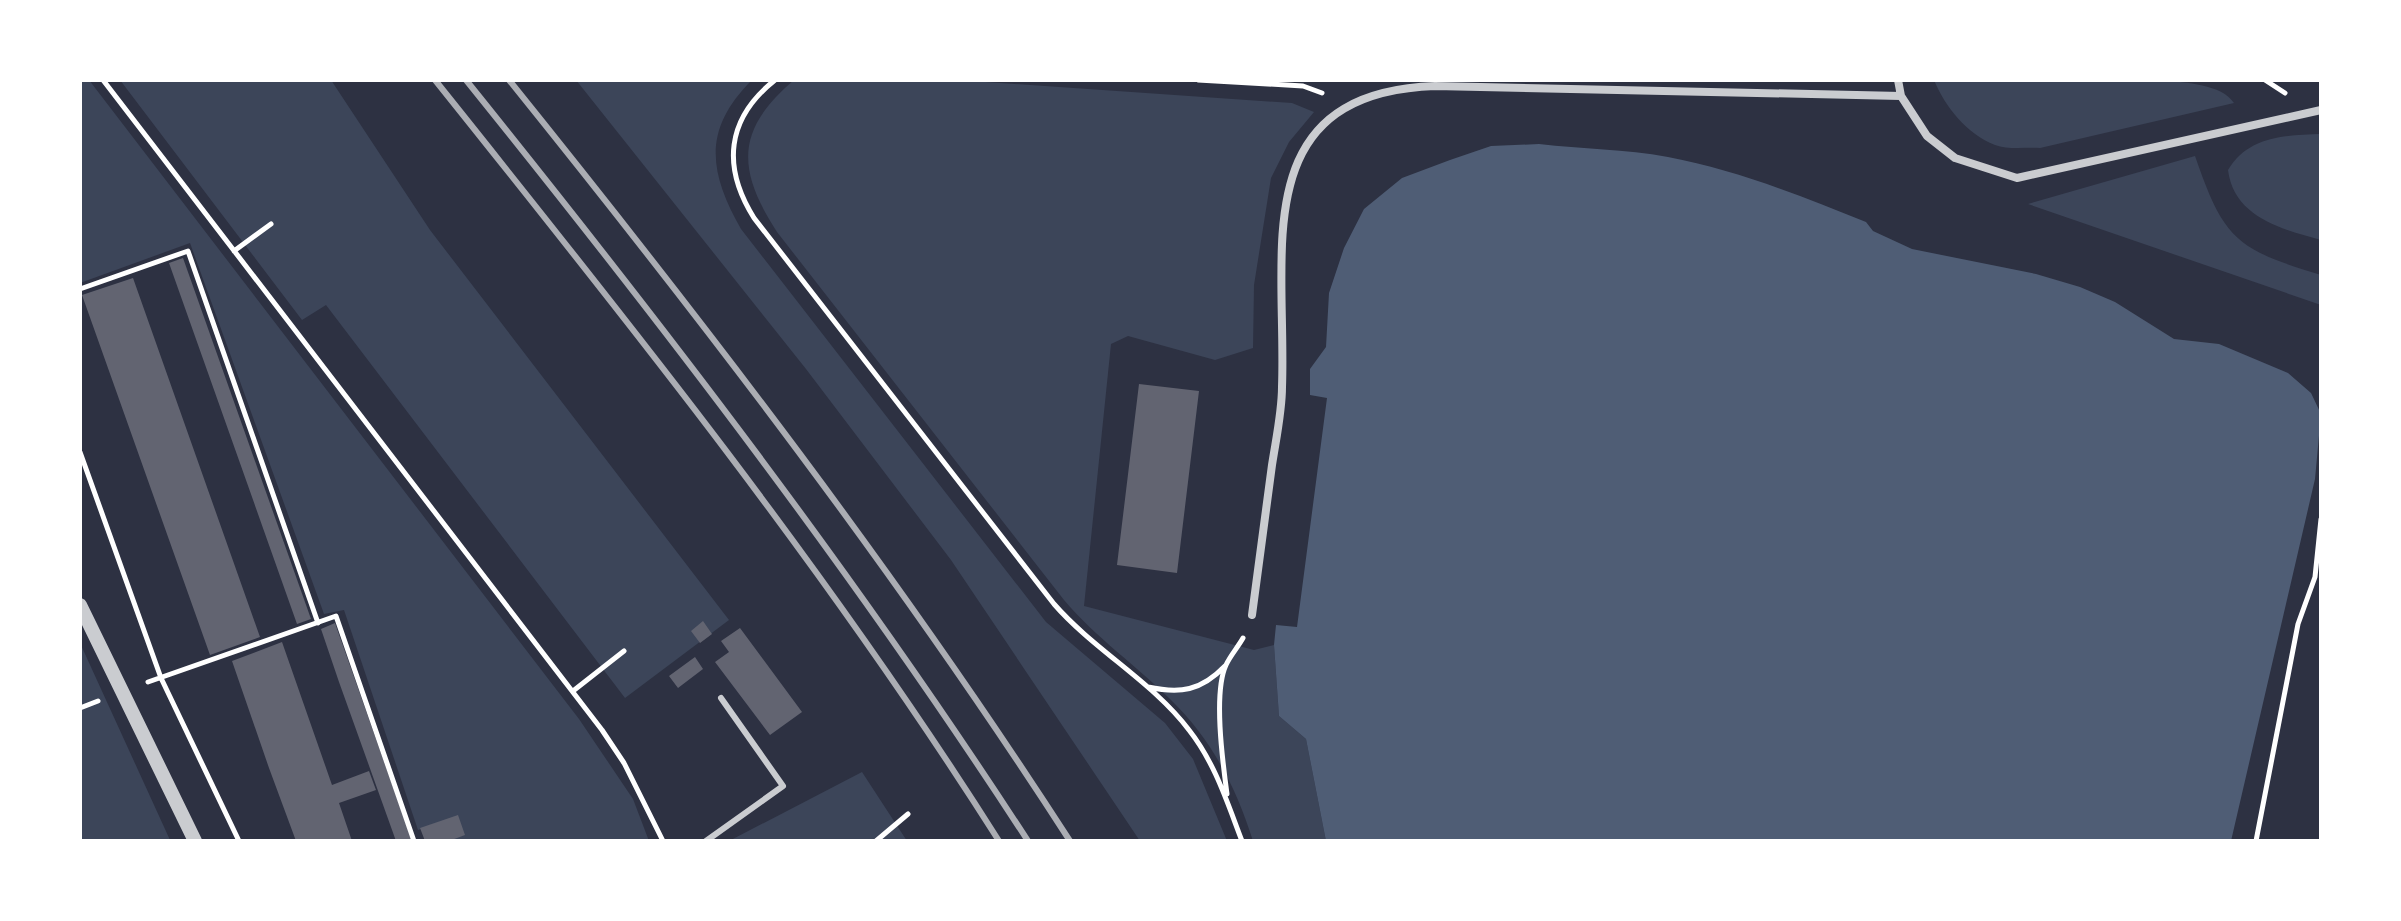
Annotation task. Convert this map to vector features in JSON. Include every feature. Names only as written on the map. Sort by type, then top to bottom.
[{"type":"street","points":[[1898,80],[1901,96],[1927,136],[1955,158],[2017,178],[2321,110]]},
{"type":"street","points":[[1252,615],[1282,389],[1283,243],[1287,188],[1300,155],[1323,124],[1339,111],[1372,95],[1402,87],[1435,86],[1901,96]]},
{"type":"street","points":[[80,605],[195,841]]},
{"type":"lane","points":[[706,841],[783,786],[721,698]]},
{"type":"path","points":[[103,80],[573,691],[624,763],[663,841]]},
{"type":"path","points":[[775,80],[752,103],[737,131],[733,165],[741,198],[766,236],[1054,604],[1107,657],[1188,729],[1211,764],[1242,841]]},
{"type":"path","points":[[1198,80],[1303,86],[1330,98],[1339,111]]},
{"type":"path","points":[[234,251],[271,224]]},
{"type":"path","points":[[80,289],[188,251],[318,623]]},
{"type":"path","points":[[80,452],[161,678],[239,841]]},
{"type":"path","points":[[2256,841],[2298,624],[2315,577],[2321,519]]},
{"type":"path","points":[[1144,687],[1186,692],[1213,678],[1225,666],[1249,626],[1252,615]]},
{"type":"path","points":[[122,692],[336,616],[414,841]]},
{"type":"path","points":[[573,691],[624,651]]},
{"type":"path","points":[[1225,666],[1220,747],[1228,803]]},
{"type":"path","points":[[876,841],[908,814]]},
{"type":"shaded area","points":[[80,80],[89,80],[579,719],[633,799],[649,841],[449,841],[456,817],[418,830],[344,610],[324,614],[190,243],[80,283]]},
{"type":"shaded area","points":[[120,80],[331,80],[430,230],[729,620],[625,698],[326,305],[302,320]]},
{"type":"shaded area","points":[[576,80],[752,80],[725,116],[718,134],[716,152],[722,189],[741,229],[1046,622],[1165,723],[1193,759],[1227,841],[1140,841],[951,560],[806,369]]},
{"type":"shaded area","points":[[794,80],[957,80],[1292,103],[1314,112],[1289,142],[1271,178],[1254,285],[1253,348],[1215,360],[1128,336],[1111,344],[1084,606],[1254,650],[1274,645],[1279,716],[1306,739],[1326,841],[1253,841],[1230,783],[1199,731],[1171,700],[1089,627],[1064,600],[777,232],[754,189],[748,152],[761,116]]},
{"type":"shaded area","points":[[1934,80],[2164,80],[2212,88],[2234,103],[2040,148],[2006,147],[1985,140],[1966,127],[1944,100]]},
{"type":"shaded area","points":[[2321,134],[2321,240],[2290,231],[2250,210],[2239,199],[2228,170],[2246,150],[2257,144],[2281,137]]},
{"type":"shaded area","points":[[1539,144],[1652,154],[1744,176],[1866,222],[1873,231],[1912,249],[2036,274],[2080,287],[2115,302],[2174,339],[2219,344],[2288,373],[2311,393],[2321,414],[2315,479],[2231,841],[1326,841],[1306,739],[1279,716],[1274,645],[1276,625],[1297,627],[1327,398],[1310,395],[1310,369],[1326,347],[1329,293],[1344,248],[1364,209],[1402,178],[1491,146]]},
{"type":"shaded area","points":[[2195,156],[2225,224],[2251,248],[2321,275],[2321,305],[2028,204]]},
{"type":"shaded area","points":[[80,643],[170,840],[170,841],[80,841]]},
{"type":"shaded area","points":[[862,772],[907,841],[729,841]]},
{"type":"building","points":[[183,258],[311,619],[297,624],[169,263]]},
{"type":"building","points":[[133,278],[260,637],[210,655],[82,295]]},
{"type":"building","points":[[1139,384],[1199,391],[1177,573],[1117,565]]},
{"type":"building","points":[[703,621],[712,634],[700,643],[691,631]]},
{"type":"building","points":[[335,623],[412,841],[396,841],[339,682],[321,629]]},
{"type":"building","points":[[740,628],[802,712],[770,735],[715,662],[729,652],[721,641]]},
{"type":"building","points":[[282,642],[332,785],[369,771],[376,790],[339,803],[352,841],[296,841],[269,768],[232,661]]},
{"type":"building","points":[[695,657],[703,669],[678,688],[669,676]]},
{"type":"building","points":[[458,815],[465,835],[449,841],[425,841],[420,828]]},
{"type":"railway","points":[[435,80],[728,453],[867,644],[999,841]]},
{"type":"railway","points":[[466,80],[757,453],[963,742],[1028,841]]},
{"type":"railway","points":[[509,80],[800,453],[938,645],[1070,841]]}]
